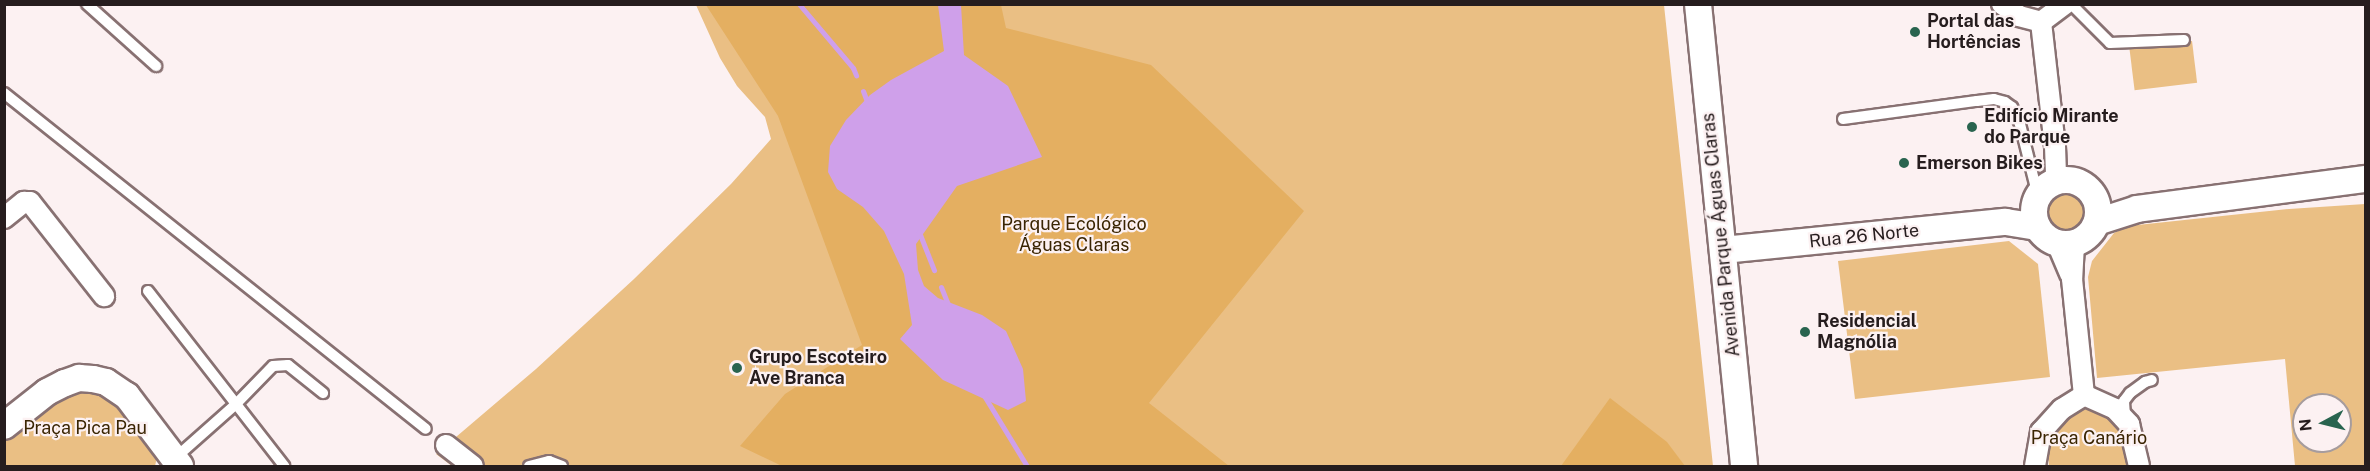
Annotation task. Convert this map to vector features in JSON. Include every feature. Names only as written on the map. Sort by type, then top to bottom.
[{"type":"street","name":"Avenida Parque Águas Claras","points":[[1698,4],[1744,466]]},
{"type":"street","points":[[2002,4],[2019,16],[2041,22]]},
{"type":"street","points":[[2041,22],[2066,4]]},
{"type":"street","points":[[2041,22],[2055,146],[2047,198],[2049,240],[2066,244],[2088,236],[2097,212],[2090,191],[2080,183],[2047,198]]},
{"type":"street","points":[[2097,212],[2137,209],[2366,179]]},
{"type":"street","name":"Rua 26 Norte","points":[[1723,250],[2006,222],[2047,198]]},
{"type":"street","points":[[4,218],[24,202],[30,202],[104,296]]},
{"type":"street","points":[[2066,244],[2072,279],[2084,395]]},
{"type":"street","points":[[9,415],[65,383],[79,378],[100,380],[127,396],[172,464]]},
{"type":"street","points":[[2084,395],[2115,409],[2129,424],[2139,466]]},
{"type":"street","points":[[2035,466],[2041,432],[2062,409],[2084,395]]},
{"type":"street","points":[[446,445],[472,466]]},
{"type":"lane","points":[[87,4],[156,66]]},
{"type":"lane","points":[[2071,4],[2110,44],[2184,40]]},
{"type":"lane","points":[[4,93],[426,429]]},
{"type":"lane","points":[[1843,119],[1994,99],[2005,102],[2012,107],[2020,124],[2047,198]]},
{"type":"lane","points":[[148,291],[284,466]]},
{"type":"lane","points":[[172,464],[273,366],[281,364],[298,370],[323,393]]},
{"type":"lane","points":[[2125,420],[2124,401],[2145,382],[2152,380]]},
{"type":"lane","points":[[529,466],[549,461],[562,466]]},
{"type":"green space","name":"Parque Ecológico Águas Claras","points":[[696,5],[1664,5],[1713,466],[452,466],[436,454],[536,369],[634,279],[731,184],[771,139],[765,117],[737,86],[720,58]]},
{"type":"green space","points":[[706,5],[1001,5],[1006,28],[1151,65],[1304,211],[1149,403],[1229,466],[782,466],[740,446],[785,394],[862,345],[778,116]]},
{"type":"green space","points":[[2192,41],[2197,83],[2135,90],[2129,49]]},
{"type":"green space","points":[[2061,181],[2071,183],[2080,189],[2086,198],[2088,208],[2086,218],[2080,227],[2071,233],[2061,235],[2051,233],[2042,227],[2036,218],[2034,208],[2036,198],[2042,189],[2051,183]]},
{"type":"green space","points":[[2365,204],[2365,466],[2295,466],[2294,453],[2352,453],[2352,393],[2292,393],[2292,434],[2285,359],[2097,378],[2088,277],[2092,261],[2114,233],[2128,226],[2289,209]]},
{"type":"green space","points":[[2009,241],[2038,264],[2050,377],[1855,399],[1838,261]]},
{"type":"green space","name":"Praça Pica Pau","points":[[71,390],[108,392],[153,443],[157,457],[155,466],[5,466],[5,439]]},
{"type":"green space","points":[[1610,398],[1667,442],[1685,466],[1561,466]]},
{"type":"green space","name":"Praça Canário","points":[[2080,409],[2100,410],[2125,429],[2131,466],[2049,466],[2047,445],[2052,429],[2063,417]]},
{"type":"shaded area","points":[[938,5],[961,5],[964,55],[1008,86],[1042,157],[957,186],[916,244],[918,270],[924,286],[938,298],[982,315],[1006,331],[1023,369],[1026,401],[1008,410],[943,380],[900,339],[912,325],[904,274],[884,231],[863,207],[837,189],[828,172],[830,146],[846,120],[870,95],[891,80],[944,51]]},
{"type":"waterway","points":[[799,4],[853,68],[856,75]]},
{"type":"waterway","points":[[863,91],[868,104]]},
{"type":"waterway","points":[[919,232],[934,270]]},
{"type":"waterway","points":[[941,287],[949,307]]},
{"type":"waterway","points":[[983,394],[1027,466]]},
{"type":"place","name":"Portal das Hortências","points":[[1915,32]]},
{"type":"place","name":"Edifício Mirante do Parque","points":[[1972,127]]},
{"type":"place","name":"Emerson Bikes","points":[[1904,163]]},
{"type":"place","name":"Residencial Magnólia","points":[[1805,332]]},
{"type":"place","name":"Grupo Escoteiro Ave Branca","points":[[737,368]]}]
